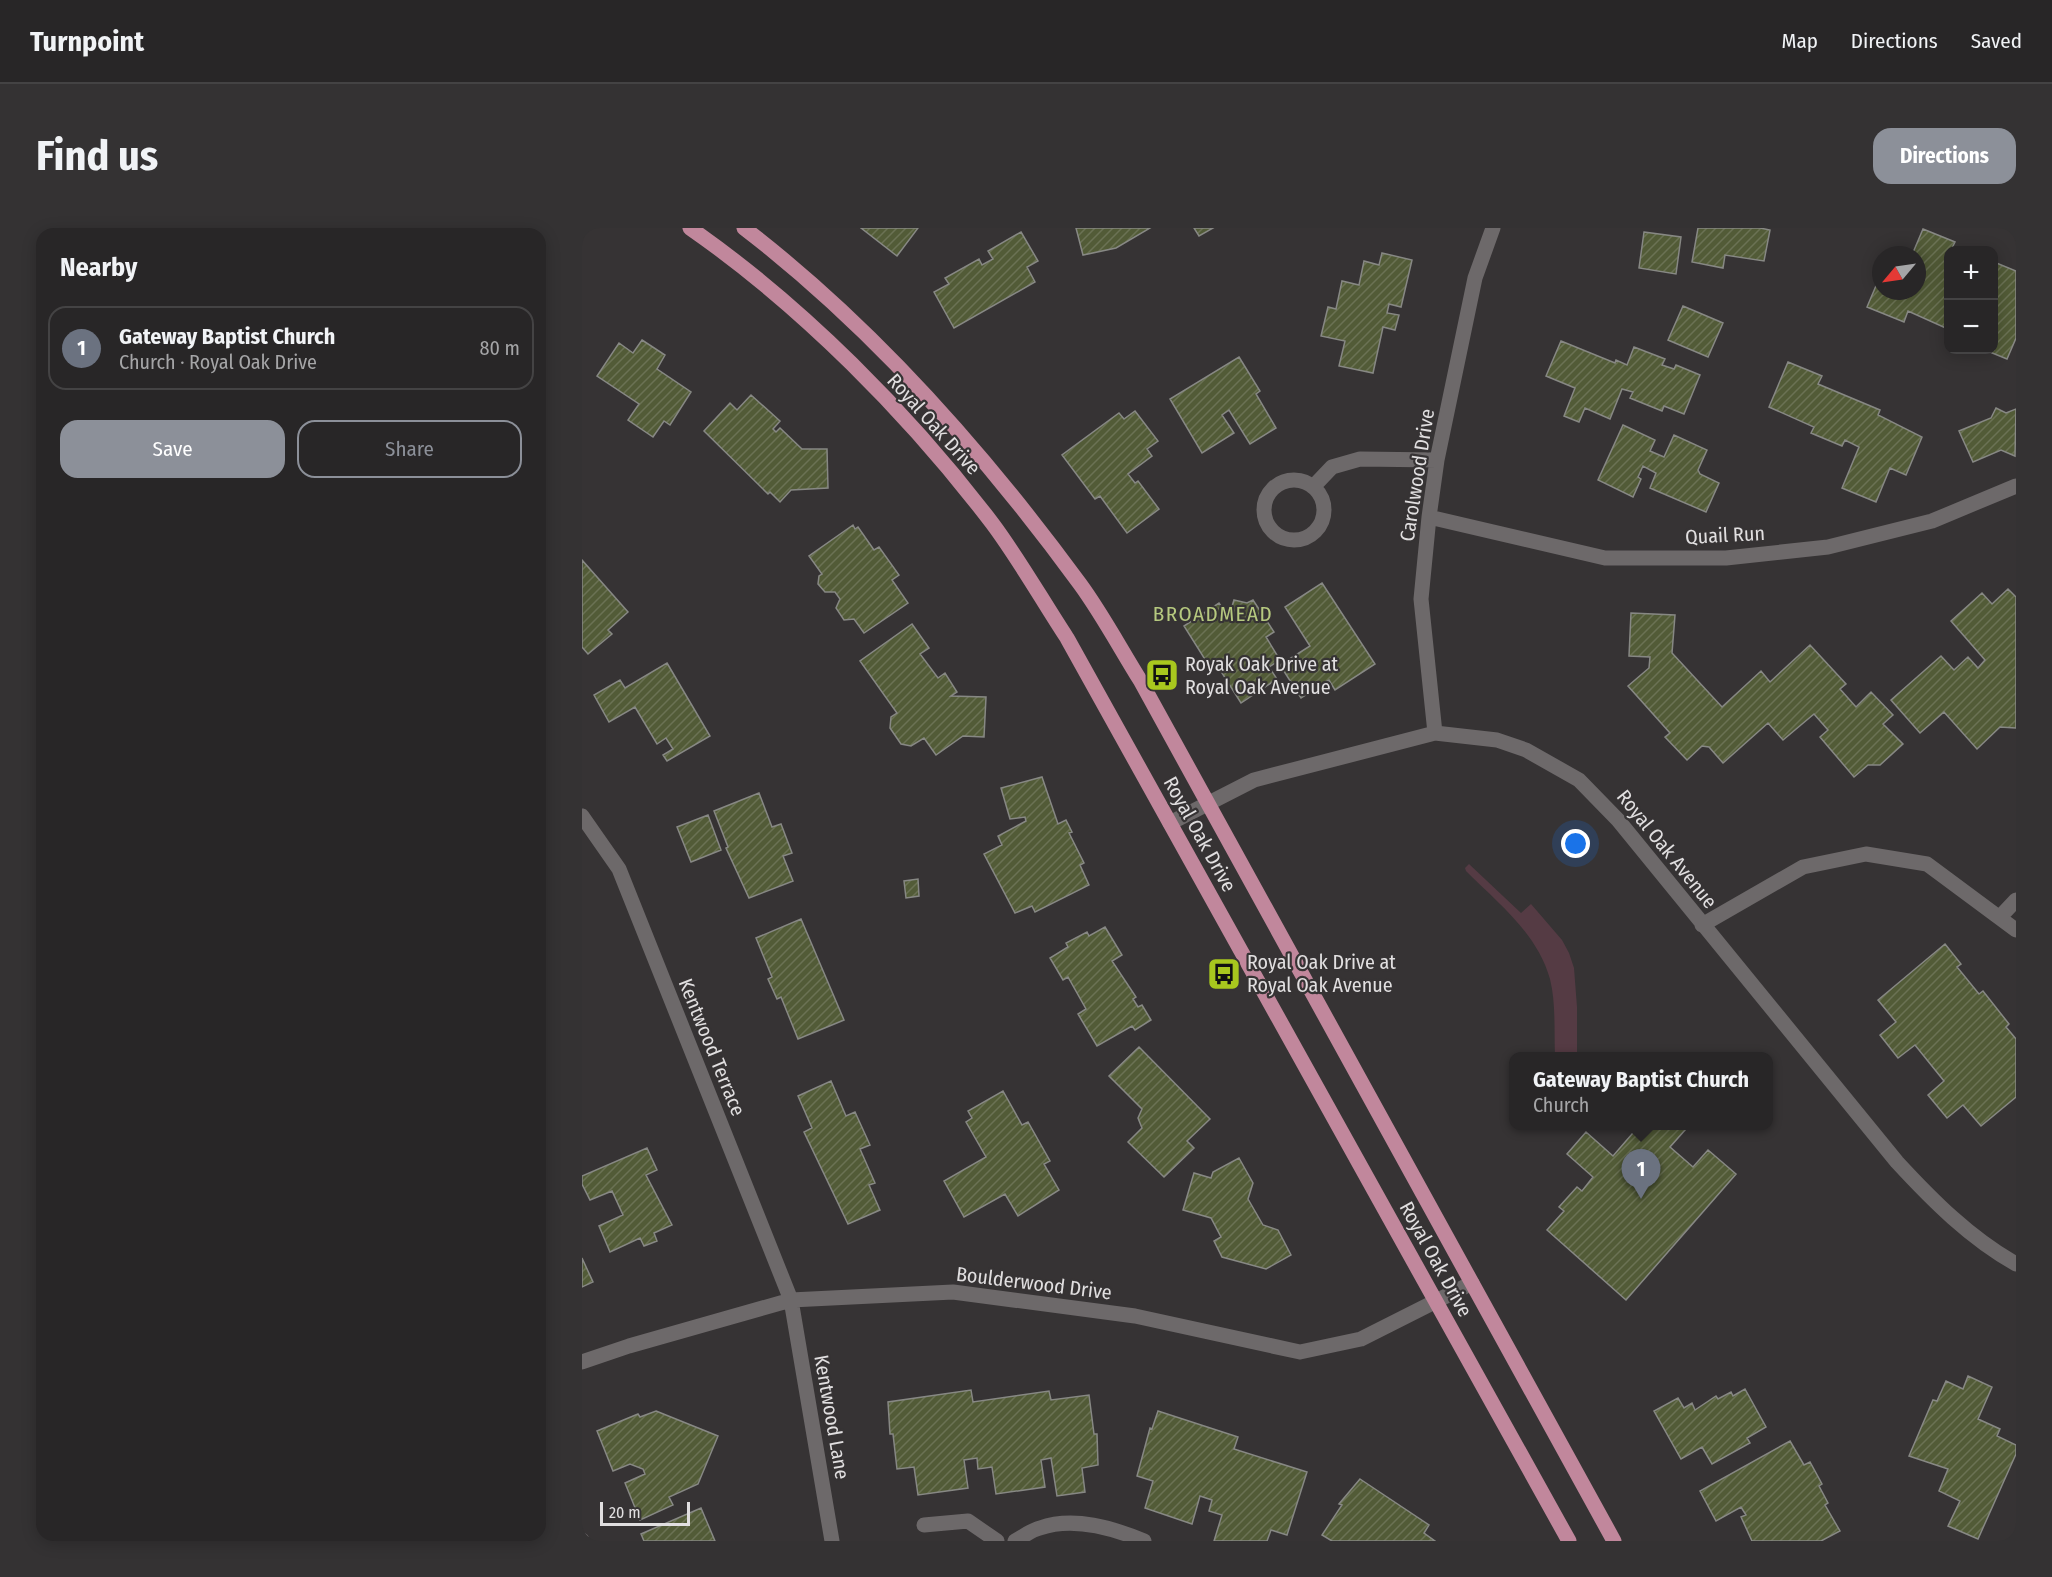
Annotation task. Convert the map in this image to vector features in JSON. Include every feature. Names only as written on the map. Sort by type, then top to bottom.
[{"type":"main road","name":"Royal Oak Drive","points":[[690,228],[724,252],[803,321],[898,411],[993,524],[1066,638],[1569,1541]]},
{"type":"main road","name":"Royal Oak Drive","points":[[744,228],[843,313],[909,378],[992,470],[1081,585],[1140,680],[1209,803],[1614,1541]]},
{"type":"street","name":"Carolwood Drive","points":[[1435,733],[1421,599],[1430,517],[1437,460],[1475,278],[1492,228]]},
{"type":"street","points":[[1313,487],[1332,467],[1360,459],[1437,460]]},
{"type":"street","points":[[1299,480],[1313,487],[1323,500],[1324,516],[1317,530],[1304,539],[1288,541],[1274,534],[1265,521],[1264,513],[1264,505],[1270,491],[1283,482],[1299,480]]},
{"type":"street","name":"Quail Run","points":[[1430,517],[1605,558],[1726,558],[1828,547],[1932,521],[2016,486]]},
{"type":"street","name":"Royal Oak Avenue","points":[[1170,823],[1254,780],[1435,733],[1497,740],[1526,750],[1579,780],[1618,820],[1898,1162],[1931,1198],[1967,1230],[2016,1264]]},
{"type":"street","name":"Kentwood Terrace","points":[[582,816],[619,870],[791,1300]]},
{"type":"street","points":[[1702,925],[1803,867],[1866,854],[1928,864],[2016,930]]},
{"type":"street","points":[[2000,916],[2016,900]]},
{"type":"street","name":"Boulderwood Drive","points":[[582,1362],[629,1346],[791,1300],[953,1292],[1135,1316],[1300,1352],[1361,1339],[1472,1283]]},
{"type":"street","name":"Kentwood Lane","points":[[791,1300],[832,1541]]},
{"type":"street","points":[[924,1525],[968,1521],[997,1541]]},
{"type":"street","points":[[1015,1541],[1040,1527],[1080,1523],[1114,1528],[1144,1541]]},
{"type":"shaded area","points":[[1469,864],[1521,913],[1531,904],[1562,940],[1574,968],[1577,1052],[1555,1052],[1550,979],[1536,947],[1515,920],[1465,868]]},
{"type":"building","points":[[861,228],[918,228],[897,256]]},
{"type":"building","points":[[1076,228],[1150,228],[1116,248],[1083,255]]},
{"type":"building","points":[[1194,228],[1213,228],[1199,236]]},
{"type":"building","points":[[1698,228],[1770,230],[1764,261],[1725,255],[1723,268],[1692,262]]},
{"type":"building","points":[[1923,229],[1955,242],[1953,246],[1944,246],[1944,327],[1908,311],[1904,322],[1867,307],[1872,295],[1872,300],[1926,300],[1926,246],[1916,246]]},
{"type":"building","points":[[1021,232],[1038,261],[1027,267],[1035,282],[954,328],[934,292],[949,284],[945,278],[979,259],[982,265],[993,259],[988,251]]},
{"type":"building","points":[[1644,232],[1681,237],[1676,274],[1639,268]]},
{"type":"building","points":[[1382,253],[1412,260],[1401,307],[1389,304],[1387,313],[1399,315],[1395,330],[1383,327],[1373,373],[1339,366],[1345,341],[1321,336],[1328,307],[1336,309],[1342,281],[1359,285],[1364,261],[1379,265]]},
{"type":"building","points":[[1998,264],[2016,271],[2016,338],[2007,359],[1995,354],[1998,354]]},
{"type":"building","points":[[1683,306],[1723,323],[1708,357],[1668,340]]},
{"type":"building","points":[[642,340],[665,355],[657,369],[691,392],[670,425],[664,421],[653,437],[628,420],[639,404],[597,376],[619,343],[633,353]]},
{"type":"building","points":[[1561,341],[1615,363],[1616,360],[1627,365],[1634,347],[1665,359],[1662,365],[1674,369],[1676,365],[1700,375],[1684,414],[1664,406],[1662,411],[1630,398],[1633,392],[1622,389],[1610,419],[1585,408],[1579,422],[1564,416],[1575,388],[1546,376]]},
{"type":"building","points":[[1239,357],[1260,391],[1256,394],[1276,428],[1250,444],[1229,410],[1222,415],[1234,433],[1202,453],[1170,399]]},
{"type":"building","points":[[1788,362],[1822,376],[1818,384],[1880,410],[1878,415],[1922,437],[1906,475],[1890,468],[1876,502],[1842,488],[1859,447],[1845,440],[1842,446],[1811,433],[1814,427],[1769,407]]},
{"type":"building","points":[[751,395],[780,421],[773,429],[776,432],[780,428],[802,449],[827,449],[828,488],[791,490],[780,502],[770,492],[768,494],[704,431],[730,403],[737,410]]},
{"type":"building","points":[[1996,408],[2006,413],[2016,409],[2015,456],[2001,450],[1973,462],[1959,431],[1991,418]]},
{"type":"building","points":[[1135,411],[1158,441],[1147,449],[1152,456],[1128,474],[1135,483],[1138,481],[1159,509],[1127,533],[1100,496],[1095,499],[1062,455],[1119,413],[1124,419]]},
{"type":"building","points":[[1623,425],[1655,440],[1650,451],[1664,457],[1674,435],[1707,450],[1698,470],[1700,474],[1719,483],[1706,512],[1650,488],[1656,473],[1643,466],[1638,477],[1641,479],[1633,497],[1598,480]]},
{"type":"building","points":[[853,525],[855,529],[858,527],[874,550],[879,547],[899,575],[892,580],[908,603],[864,633],[854,619],[844,620],[836,608],[840,599],[835,592],[825,592],[818,584],[819,576],[822,574],[809,556]]},
{"type":"building","points":[[582,560],[628,612],[608,630],[612,634],[588,654],[582,647]]},
{"type":"building","points":[[1322,583],[1375,664],[1335,690],[1329,680],[1301,698],[1280,665],[1310,646],[1285,607]]},
{"type":"building","points":[[2008,589],[2016,597],[2016,728],[2000,727],[1977,749],[1944,712],[1920,733],[1891,700],[1941,656],[1954,670],[1968,657],[1978,668],[1985,660],[1951,621],[1982,593],[1992,604]]},
{"type":"building","points":[[1234,600],[1247,603],[1253,600],[1274,632],[1266,637],[1280,660],[1269,667],[1277,679],[1241,703],[1217,665],[1211,669],[1184,626],[1219,603],[1227,615],[1230,613]]},
{"type":"building","points":[[1631,613],[1675,615],[1672,653],[1722,707],[1761,671],[1770,682],[1810,645],[1846,684],[1840,689],[1856,707],[1871,692],[1893,715],[1883,724],[1903,744],[1880,765],[1868,765],[1854,777],[1820,737],[1828,730],[1814,714],[1783,740],[1768,723],[1723,763],[1709,747],[1702,746],[1687,760],[1665,737],[1670,733],[1628,686],[1649,668],[1650,657],[1629,656]]},
{"type":"building","points":[[912,624],[929,648],[920,654],[938,678],[945,673],[957,692],[951,696],[986,697],[984,737],[963,736],[936,755],[924,738],[911,746],[901,744],[890,728],[891,717],[897,713],[860,661]]},
{"type":"building","points":[[667,663],[710,736],[667,761],[663,755],[673,749],[666,738],[657,744],[635,707],[609,722],[594,695],[620,680],[625,688]]},
{"type":"building","points":[[1042,777],[1058,824],[1066,820],[1072,832],[1069,833],[1084,863],[1080,865],[1089,885],[1035,912],[1032,906],[1015,913],[984,854],[1002,845],[998,836],[1026,821],[1025,817],[1010,819],[1001,788]]},
{"type":"building","points":[[759,793],[772,827],[781,824],[792,853],[783,856],[793,881],[749,898],[726,848],[728,847],[714,811]]},
{"type":"building","points":[[708,815],[721,850],[691,862],[677,827]]},
{"type":"building","points":[[918,879],[919,896],[906,898],[904,881]]},
{"type":"building","points":[[801,919],[844,1020],[798,1039],[781,997],[777,999],[768,979],[772,977],[756,938]]},
{"type":"building","points":[[1105,927],[1122,955],[1112,961],[1136,997],[1133,999],[1138,1007],[1142,1005],[1151,1020],[1135,1030],[1132,1026],[1097,1046],[1078,1014],[1086,1009],[1068,977],[1063,980],[1050,958],[1068,947],[1066,943],[1087,932],[1089,936]]},
{"type":"building","points":[[1945,944],[1961,964],[1957,967],[1979,994],[1983,991],[2009,1024],[2006,1027],[2016,1039],[2016,1097],[1981,1126],[1963,1105],[1947,1118],[1928,1095],[1944,1081],[1915,1045],[1898,1058],[1880,1035],[1896,1022],[1878,1000]]},
{"type":"building","points":[[1139,1047],[1210,1119],[1187,1141],[1194,1148],[1164,1177],[1128,1142],[1142,1128],[1138,1118],[1142,1109],[1109,1076]]},
{"type":"building","points":[[831,1081],[846,1116],[855,1112],[870,1145],[860,1149],[875,1183],[869,1185],[880,1210],[848,1224],[804,1132],[812,1128],[798,1096]]},
{"type":"building","points":[[1003,1091],[1022,1125],[1028,1122],[1050,1161],[1044,1164],[1059,1190],[1018,1216],[1005,1194],[964,1217],[944,1181],[986,1157],[966,1122],[972,1118],[968,1111]]},
{"type":"building","points":[[1636,1130],[1685,1130],[1670,1147],[1693,1167],[1708,1150],[1736,1174],[1626,1300],[1547,1230],[1564,1211],[1559,1207],[1577,1187],[1582,1191],[1593,1177],[1567,1154],[1586,1132],[1613,1156]]},
{"type":"building","points":[[647,1148],[657,1170],[646,1175],[672,1225],[654,1233],[657,1241],[644,1246],[640,1238],[610,1252],[599,1226],[623,1215],[612,1191],[590,1200],[582,1184],[582,1176]]},
{"type":"building","points":[[1239,1158],[1253,1183],[1248,1199],[1263,1225],[1278,1230],[1291,1255],[1266,1269],[1222,1257],[1214,1241],[1221,1237],[1211,1218],[1183,1210],[1194,1173],[1211,1178],[1213,1172]]},
{"type":"building","points":[[582,1258],[593,1282],[582,1287]]},
{"type":"building","points":[[1968,1376],[1992,1387],[1978,1419],[2000,1429],[1997,1436],[2016,1445],[2016,1454],[1978,1539],[1948,1526],[1960,1501],[1939,1491],[1948,1469],[1909,1456],[1933,1400],[1937,1401],[1946,1381],[1963,1389]]},
{"type":"building","points":[[1745,1389],[1766,1427],[1747,1438],[1750,1443],[1712,1464],[1702,1447],[1681,1459],[1654,1411],[1678,1398],[1684,1408],[1692,1403],[1695,1410],[1716,1396],[1718,1399],[1731,1392],[1733,1396]]},
{"type":"building","points":[[971,1390],[973,1402],[1049,1391],[1051,1400],[1089,1395],[1094,1434],[1097,1434],[1098,1465],[1082,1468],[1085,1492],[1057,1496],[1051,1458],[1041,1460],[1045,1487],[996,1494],[992,1467],[978,1469],[977,1458],[964,1460],[968,1488],[918,1495],[914,1467],[897,1469],[893,1434],[890,1434],[888,1402]]},
{"type":"building","points":[[656,1411],[718,1436],[698,1484],[669,1497],[673,1505],[640,1520],[625,1483],[645,1474],[643,1469],[630,1464],[613,1471],[597,1431],[638,1414],[640,1417]]},
{"type":"building","points":[[1158,1411],[1238,1437],[1234,1449],[1307,1472],[1287,1535],[1271,1530],[1267,1541],[1214,1541],[1222,1515],[1209,1511],[1212,1500],[1200,1496],[1192,1524],[1145,1508],[1153,1481],[1137,1476],[1150,1428],[1152,1429]]},
{"type":"building","points":[[1790,1441],[1804,1465],[1810,1462],[1822,1484],[1819,1486],[1828,1503],[1825,1505],[1840,1531],[1821,1541],[1752,1541],[1741,1517],[1746,1515],[1741,1507],[1716,1521],[1700,1491]]},
{"type":"building","points":[[1360,1479],[1429,1525],[1424,1533],[1435,1541],[1332,1541],[1322,1535],[1342,1505],[1339,1504]]},
{"type":"building","points":[[701,1508],[715,1541],[644,1541],[641,1534]]},
{"type":"place","name":"Royak Oak Drive at Royal Oak Avenue","points":[[1162,675]]},
{"type":"place","name":"Royal Oak Drive at Royal Oak Avenue","points":[[1224,974]]},
{"type":"place","name":"Gateway Baptist Church","points":[[1641,1199]]},
{"type":"district","name":"BROADMEAD","points":[[1213,614]]}]
